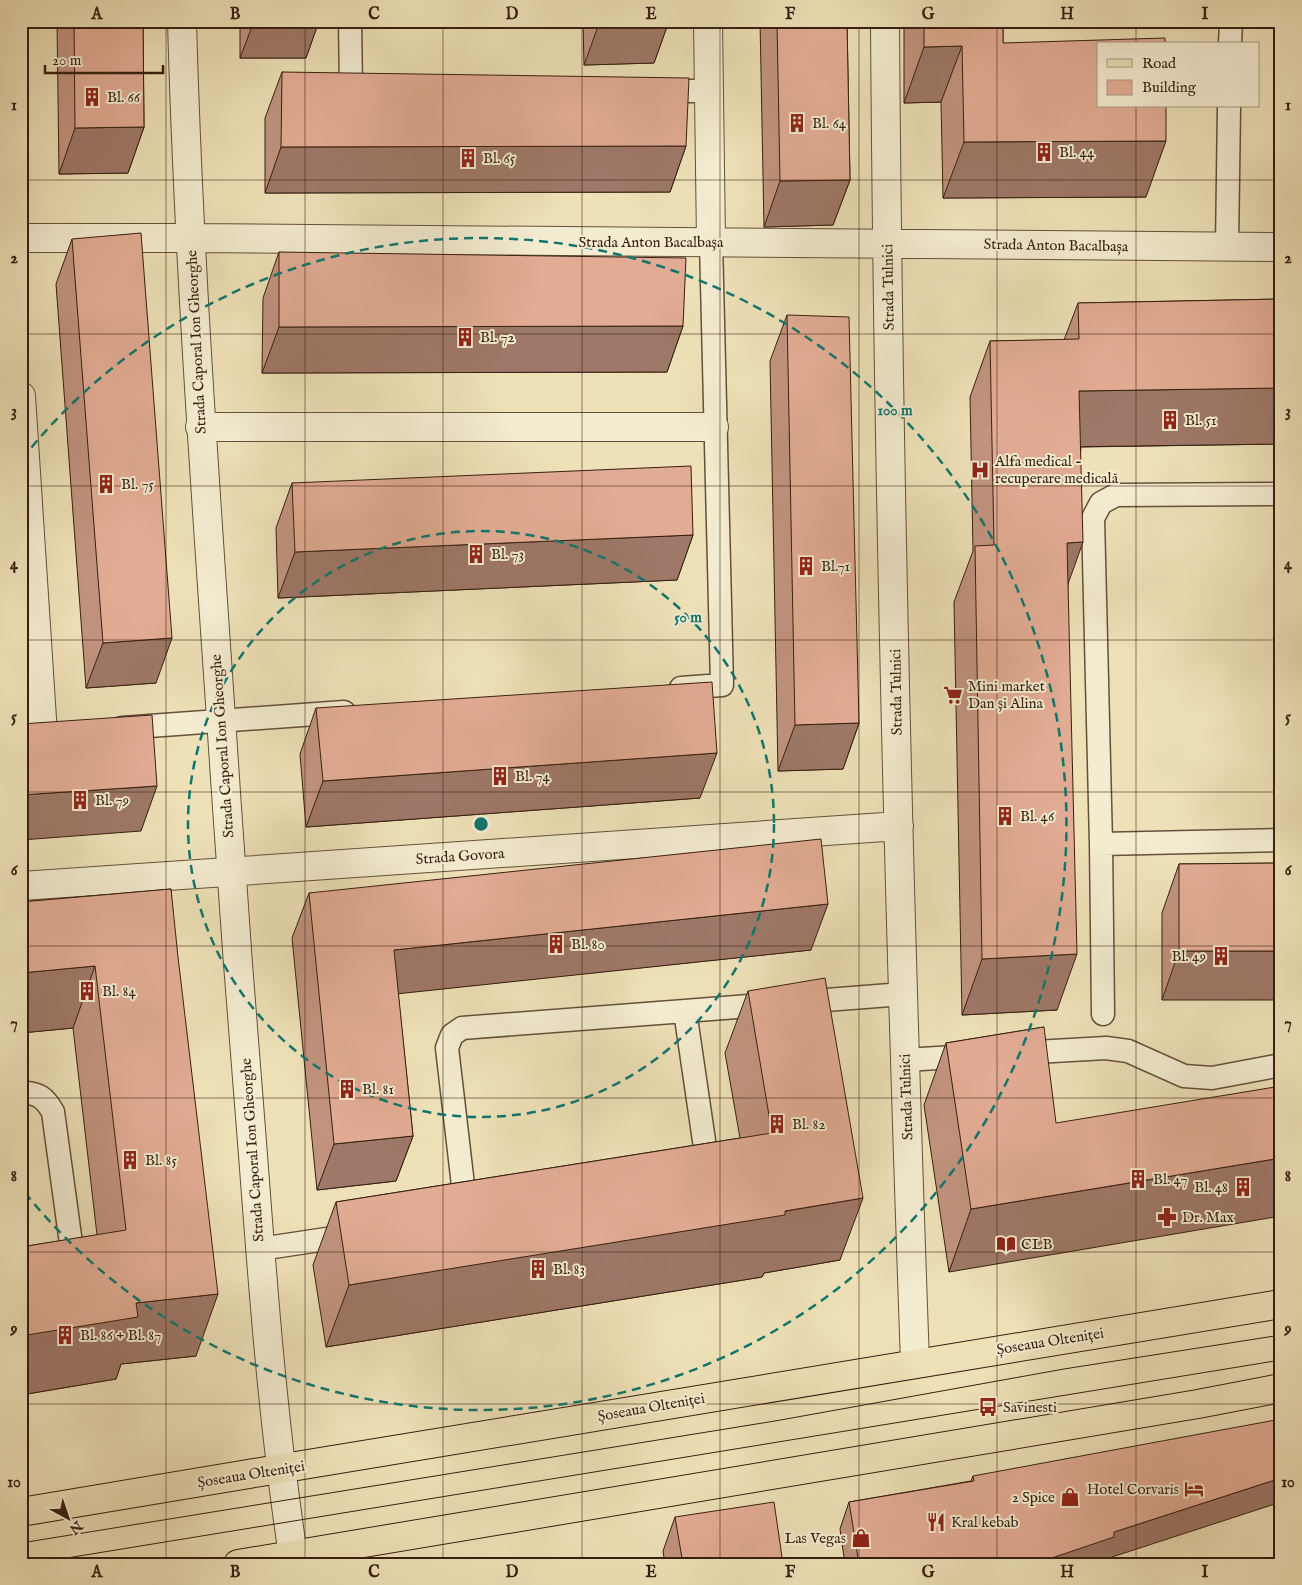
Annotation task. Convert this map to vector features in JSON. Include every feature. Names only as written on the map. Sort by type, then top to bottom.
[{"type":"main road","name":"Șoseaua Olteniței","points":[[21,1512],[915,1362],[1281,1304]]},
{"type":"main road","points":[[238,1564],[1045,1430],[1281,1388]]},
{"type":"street","name":"Strada Caporal Ion Gheorghe","points":[[182,21],[200,427],[231,871],[260,1249],[280,1469],[292,1555]]},
{"type":"street","points":[[708,21],[711,242]]},
{"type":"street","name":"Strada Tulnici","points":[[885,21],[887,244],[899,826],[915,1362]]},
{"type":"street","name":"Strada Anton Bacalbașa","points":[[21,238],[1281,247]]},
{"type":"street","points":[[22,407],[43,734]]},
{"type":"street","points":[[200,427],[714,427]]},
{"type":"street","name":"Strada Govora","points":[[21,886],[899,826]]},
{"type":"lane","points":[[350,21],[351,89],[385,89]]},
{"type":"lane","points":[[1230,21],[1230,42]]},
{"type":"lane","points":[[633,91],[709,91]]},
{"type":"lane","points":[[1227,247],[1229,108]]},
{"type":"lane","points":[[663,689],[722,685],[714,427],[711,242]]},
{"type":"lane","points":[[1103,1014],[1093,518],[1101,503],[1116,495],[1281,494]]},
{"type":"lane","points":[[103,730],[368,710]]},
{"type":"lane","points":[[1101,844],[1281,840]]},
{"type":"lane","points":[[467,1217],[447,1048],[452,1035],[462,1028],[904,994]]},
{"type":"lane","points":[[685,1011],[708,1168],[705,1178],[694,1182]]},
{"type":"lane","points":[[905,1060],[1106,1048],[1128,1051],[1184,1076],[1212,1078],[1281,1065]]},
{"type":"lane","points":[[21,1093],[34,1093],[41,1096],[53,1112],[73,1253],[71,1262],[62,1272],[21,1278]]},
{"type":"lane","points":[[260,1249],[368,1232]]},
{"type":"building","points":[[74,21],[143,21],[144,127],[75,128]]},
{"type":"building","points":[[777,21],[847,21],[850,180],[780,181]]},
{"type":"building","points":[[924,21],[1003,21],[1003,43],[1165,38],[1165,42],[1097,42],[1097,108],[1166,108],[1166,141],[964,142],[962,46],[924,47]]},
{"type":"building","points":[[282,72],[689,78],[686,146],[281,147]]},
{"type":"building","name":"Bl. 75","points":[[141,233],[172,638],[103,643],[72,239]]},
{"type":"building","points":[[279,252],[686,258],[683,326],[279,327]]},
{"type":"building","points":[[1281,299],[1281,388],[1079,391],[1083,542],[1067,543],[1077,954],[982,959],[975,546],[994,545],[990,341],[1079,339],[1078,303]]},
{"type":"building","name":"Bl.71","points":[[787,315],[849,317],[859,723],[795,725]]},
{"type":"building","points":[[691,466],[693,535],[295,552],[292,483]]},
{"type":"building","points":[[712,682],[717,753],[323,781],[316,708]]},
{"type":"building","points":[[152,715],[157,786],[21,795],[21,724]]},
{"type":"building","points":[[821,839],[828,904],[394,950],[413,1136],[334,1144],[309,893]]},
{"type":"building","points":[[1281,863],[1281,951],[1179,951],[1179,864]]},
{"type":"building","points":[[171,889],[218,1294],[136,1303],[138,1317],[21,1336],[21,1247],[126,1230],[95,966],[21,973],[21,902]]},
{"type":"building","points":[[825,978],[863,1198],[785,1211],[785,1215],[349,1285],[336,1202],[772,1133],[748,991]]},
{"type":"building","points":[[1044,1027],[1056,1123],[1281,1086],[1281,1158],[971,1209],[946,1043]]},
{"type":"building","points":[[1281,1419],[1281,1478],[1114,1532],[1114,1537],[1034,1564],[859,1564],[849,1502],[974,1481],[973,1476]]},
{"type":"building","points":[[774,1502],[783,1564],[683,1564],[675,1517]]},
{"type":"building","points":[[1245,1559],[1249,1564],[1241,1564]]},
{"type":"tram line","points":[[21,1543],[775,1421],[1064,1369],[1281,1335]]},
{"type":"tram line","points":[[30,1564],[1281,1360]]},
{"type":"place","name":"Bl. 66","points":[[92,97]]},
{"type":"place","name":"Bl. 64","points":[[797,123]]},
{"type":"place","name":"Bl. 44","points":[[1044,152]]},
{"type":"place","name":"Bl. 65","points":[[468,158]]},
{"type":"place","name":"Bl. 72","points":[[465,337]]},
{"type":"place","name":"Bl. 51","points":[[1170,420]]},
{"type":"place","name":"Alfa medical - recuperare medicală","points":[[980,470]]},
{"type":"place","name":"Bl. 75","points":[[106,484]]},
{"type":"place","name":"Bl. 73","points":[[476,554]]},
{"type":"place","name":"Bl.71","points":[[806,566]]},
{"type":"place","name":"Mini market Dan și Alina","points":[[953,695]]},
{"type":"place","name":"Bl. 74","points":[[500,776]]},
{"type":"place","name":"Bl. 79","points":[[80,800]]},
{"type":"place","name":"Bl. 46","points":[[1005,816]]},
{"type":"place","name":"Bl. 80","points":[[556,944]]},
{"type":"place","name":"Bl. 49","points":[[1221,956]]},
{"type":"place","name":"Bl. 84","points":[[87,991]]},
{"type":"place","name":"Bl. 81","points":[[347,1089]]},
{"type":"place","name":"Bl. 82","points":[[777,1124]]},
{"type":"place","name":"Bl. 85","points":[[130,1160]]},
{"type":"place","name":"Bl. 47","points":[[1138,1179]]},
{"type":"place","name":"Bl. 48","points":[[1243,1187]]},
{"type":"place","name":"Dr. Max","points":[[1167,1217]]},
{"type":"place","name":"CLB","points":[[1006,1244]]},
{"type":"place","name":"Bl. 83","points":[[538,1269]]},
{"type":"place","name":"Bl. 86 + Bl. 87","points":[[65,1335]]},
{"type":"place","name":"Savinesti","points":[[988,1407]]},
{"type":"place","name":"Hotel Corvaris","points":[[1194,1489]]},
{"type":"place","name":"2 Spice","points":[[1070,1497]]},
{"type":"place","name":"Kral kebab","points":[[936,1522]]},
{"type":"place","name":"Las Vegas","points":[[861,1538]]}]
